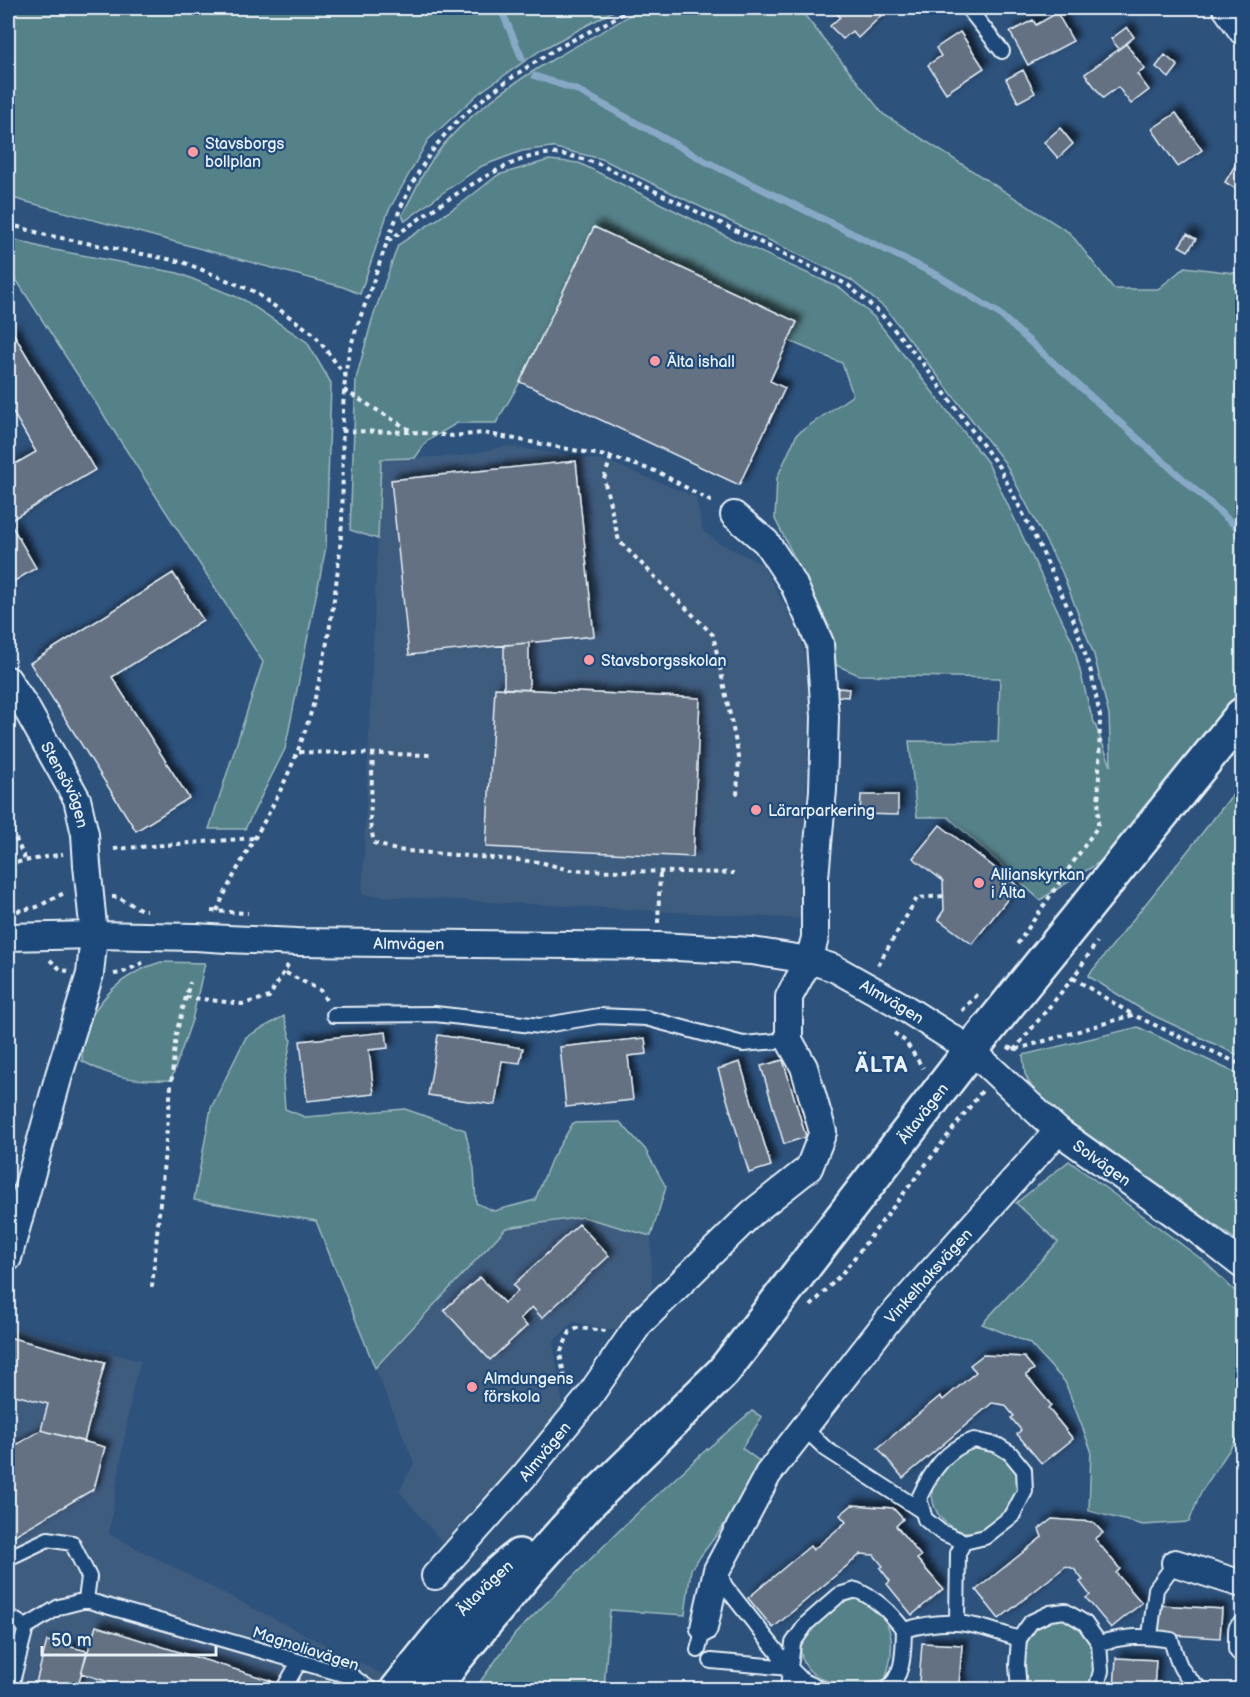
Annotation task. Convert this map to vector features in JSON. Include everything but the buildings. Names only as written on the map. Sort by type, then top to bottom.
[{"type":"main road","name":"Ältavägen","points":[[433,1689],[528,1571],[590,1502],[723,1372],[971,1050],[1242,715]]},
{"type":"main road","name":"Ältavägen","points":[[397,1689],[494,1576],[590,1502]]},
{"type":"street","points":[[1226,8],[1242,31]]},
{"type":"street","points":[[734,514],[766,542],[793,583],[820,643],[825,717],[823,790],[815,877],[815,938],[809,960]]},
{"type":"street","name":"Stensövägen","points":[[8,681],[25,706],[77,799],[85,834],[77,859],[94,935],[90,974],[8,1258]]},
{"type":"street","name":"Almvägen","points":[[8,937],[94,935],[297,942],[658,946],[752,951],[809,960],[834,968],[900,1005],[971,1050]]},
{"type":"street","name":"Almvägen","points":[[435,1576],[573,1417],[639,1324],[752,1213],[809,1168],[824,1132],[804,1067],[789,1040],[789,997],[809,960]]},
{"type":"street","name":"Solvägen","points":[[971,1050],[1058,1131],[1197,1230],[1242,1265]]},
{"type":"street","name":"Vinkelhaksvägen","points":[[701,1639],[721,1578],[768,1474],[889,1319],[1058,1131]]},
{"type":"street","points":[[1175,1563],[1242,1584]]},
{"type":"street","points":[[1242,1630],[1242,1648]]},
{"type":"lane","points":[[968,8],[1002,51]]},
{"type":"lane","points":[[334,1015],[435,1014],[540,1026],[599,1016],[645,1018],[743,1044],[789,1040]]},
{"type":"lane","points":[[803,1427],[826,1449],[922,1511]]},
{"type":"lane","points":[[974,1440],[997,1445],[1010,1453],[1024,1470],[1025,1491],[1012,1516],[985,1537],[964,1542],[941,1532],[925,1519],[922,1511],[919,1498],[931,1473],[948,1454],[965,1443],[974,1440]]},
{"type":"lane","points":[[8,1558],[48,1539],[72,1543],[89,1577],[86,1600],[59,1607],[26,1627],[10,1689]]},
{"type":"lane","points":[[957,1621],[958,1553],[964,1542]]},
{"type":"lane","points":[[1150,1636],[1156,1590],[1175,1563]]},
{"type":"lane","points":[[721,1578],[790,1668],[803,1681],[824,1689]]},
{"type":"lane","points":[[788,1689],[793,1643],[807,1623],[838,1595],[856,1590],[873,1597],[904,1630],[903,1656],[897,1681],[886,1689]]},
{"type":"lane","name":"Magnoliavägen","points":[[86,1600],[353,1677],[371,1689]]},
{"type":"lane","points":[[1017,1689],[1019,1639],[1031,1622],[1050,1613],[1065,1611],[1085,1623],[1100,1643],[1101,1671],[1096,1689]]},
{"type":"lane","points":[[8,1616],[26,1627]]},
{"type":"lane","points":[[904,1630],[928,1623],[957,1621],[1019,1639]]},
{"type":"lane","points":[[1100,1643],[1124,1636],[1150,1636],[1171,1640],[1177,1660],[1186,1677],[1202,1689]]},
{"type":"lane","points":[[711,1660],[790,1668]]},
{"type":"lane","points":[[284,1688],[299,1662]]},
{"type":"path","points":[[217,912],[226,888],[299,752],[319,681],[337,579],[342,517],[342,431],[345,376],[359,321],[410,184],[437,143],[470,109],[549,54],[613,21],[631,8]]},
{"type":"path","points":[[388,241],[506,165],[545,154],[572,156],[600,164],[848,285],[880,313],[921,362],[999,467],[1040,547],[1074,621],[1091,672],[1100,716],[1098,826],[1014,949]]},
{"type":"path","points":[[8,224],[46,235],[183,262],[252,291],[314,334],[345,376]]},
{"type":"path","points":[[344,390],[413,432]]},
{"type":"path","points":[[342,431],[413,432],[453,436],[483,433],[611,457],[658,472],[734,514]]},
{"type":"path","points":[[8,440],[10,443],[8,445]]},
{"type":"path","points":[[611,457],[604,479],[619,540],[713,635],[739,758],[737,795]]},
{"type":"path","points":[[299,752],[431,755]]},
{"type":"path","points":[[373,753],[370,823],[374,843],[396,850],[540,862],[569,870],[734,873]]},
{"type":"path","points":[[8,822],[26,861]]},
{"type":"path","points":[[114,849],[254,838]]},
{"type":"path","points":[[8,864],[77,859]]},
{"type":"path","points":[[658,946],[660,873]]},
{"type":"path","points":[[876,969],[917,898],[944,896]]},
{"type":"path","points":[[186,997],[242,1004],[269,997],[286,973],[297,942]]},
{"type":"path","points":[[41,958],[50,960],[61,970],[90,974],[122,974],[148,960]]},
{"type":"path","points":[[286,973],[320,990],[334,1015]]},
{"type":"path","points":[[1073,978],[1133,1015]]},
{"type":"path","points":[[152,1287],[176,1034],[190,982]]},
{"type":"path","points":[[962,1011],[986,986]]},
{"type":"path","points":[[887,1028],[905,1041],[928,1079],[969,1108]]},
{"type":"path","points":[[573,1417],[560,1353],[570,1332],[578,1328],[592,1329],[629,1338]]},
{"type":"shaded area","name":"Stavsborgsskolan","points":[[507,446],[609,462],[696,497],[703,531],[719,543],[762,564],[801,635],[810,685],[802,919],[362,895],[381,459],[461,456]]},
{"type":"shaded area","name":"Almdungens förskola","points":[[583,1217],[651,1236],[652,1292],[618,1331],[573,1322],[553,1342],[563,1407],[446,1547],[399,1491],[414,1463],[375,1368],[506,1228]]},
{"type":"shaded area","points":[[8,1326],[141,1361],[133,1387],[109,1534],[390,1678],[381,1689],[8,1689]]},
{"type":"green space","name":"Stavsborgs bollplan","points":[[8,8],[619,8],[541,50],[479,93],[428,140],[388,212],[360,294],[343,287],[8,197]]},
{"type":"green space","points":[[640,8],[799,8],[883,114],[1070,233],[1114,289],[1158,289],[1185,267],[1242,274],[1242,691],[1103,860],[1040,900],[948,817],[917,817],[909,741],[998,742],[1000,678],[859,675],[836,665],[829,626],[775,519],[777,478],[797,434],[853,395],[842,363],[789,341],[797,322],[594,227],[520,382],[496,423],[457,423],[427,441],[415,458],[381,459],[378,539],[350,530],[356,379],[372,320],[398,245],[462,203],[498,175],[549,160],[579,163],[734,240],[842,289],[874,317],[988,463],[1073,643],[1091,714],[1111,766],[1109,715],[1094,655],[1062,572],[1005,463],[886,309],[851,280],[602,159],[551,147],[522,151],[482,166],[405,221],[402,215],[428,166],[439,150],[469,119],[522,78]]},
{"type":"green space","points":[[8,238],[44,248],[178,273],[244,300],[307,342],[331,383],[326,547],[285,749],[245,829],[209,829],[263,662],[8,267]]},
{"type":"green space","points":[[1242,783],[1242,1057],[1146,1012],[1088,976]]},
{"type":"green space","points":[[161,962],[205,963],[192,1020],[171,1080],[125,1078],[82,1061],[83,1040],[88,1024],[103,1000],[123,980]]},
{"type":"green space","points":[[284,1016],[291,1040],[283,1081],[285,1109],[305,1117],[405,1109],[465,1130],[474,1168],[476,1203],[494,1211],[535,1200],[551,1160],[573,1123],[620,1122],[645,1149],[666,1187],[651,1236],[583,1217],[506,1228],[375,1368],[316,1221],[194,1200],[211,1108],[246,1037]]},
{"type":"green space","points":[[1138,1027],[1242,1076],[1242,1244],[1037,1098],[1025,1074],[1023,1055]]},
{"type":"green space","points":[[1069,1161],[1204,1261],[1242,1298],[1242,1431],[1201,1492],[1189,1522],[1143,1525],[1089,1511],[1091,1450],[1065,1382],[1029,1343],[982,1324],[1058,1242],[1016,1203]]},
{"type":"green space","points":[[752,1411],[762,1417],[742,1448],[767,1467],[691,1569],[685,1615],[610,1610],[604,1689],[474,1690],[515,1634],[631,1519]]},
{"type":"green space","points":[[973,1445],[995,1450],[1012,1462],[1018,1478],[1017,1494],[1009,1510],[996,1523],[981,1531],[963,1532],[946,1523],[937,1513],[932,1491],[933,1483],[941,1469],[952,1458]]},
{"type":"green space","points":[[851,1597],[876,1610],[889,1629],[891,1653],[885,1680],[862,1684],[836,1683],[823,1679],[805,1665],[800,1645],[803,1637],[835,1606]]},
{"type":"green space","points":[[1067,1616],[1084,1632],[1095,1652],[1098,1670],[1091,1689],[1027,1689],[1024,1662],[1031,1632],[1044,1620]]},
{"type":"waterway","points":[[502,8],[522,58]]},
{"type":"waterway","points":[[535,76],[577,90],[707,162],[937,275],[998,313],[1242,532]]},
{"type":"place","name":"Stavsborgs bollplan","points":[[193,152]]},
{"type":"place","name":"Älta ishall","points":[[655,361]]},
{"type":"place","name":"Stavsborgsskolan","points":[[589,660]]},
{"type":"place","name":"Lärarparkering","points":[[756,810]]},
{"type":"place","name":"Allianskyrkan i Älta","points":[[979,883]]},
{"type":"place","name":"Almdungens förskola","points":[[472,1387]]},
{"type":"district","name":"ÄLTA","points":[[882,1064]]}]
